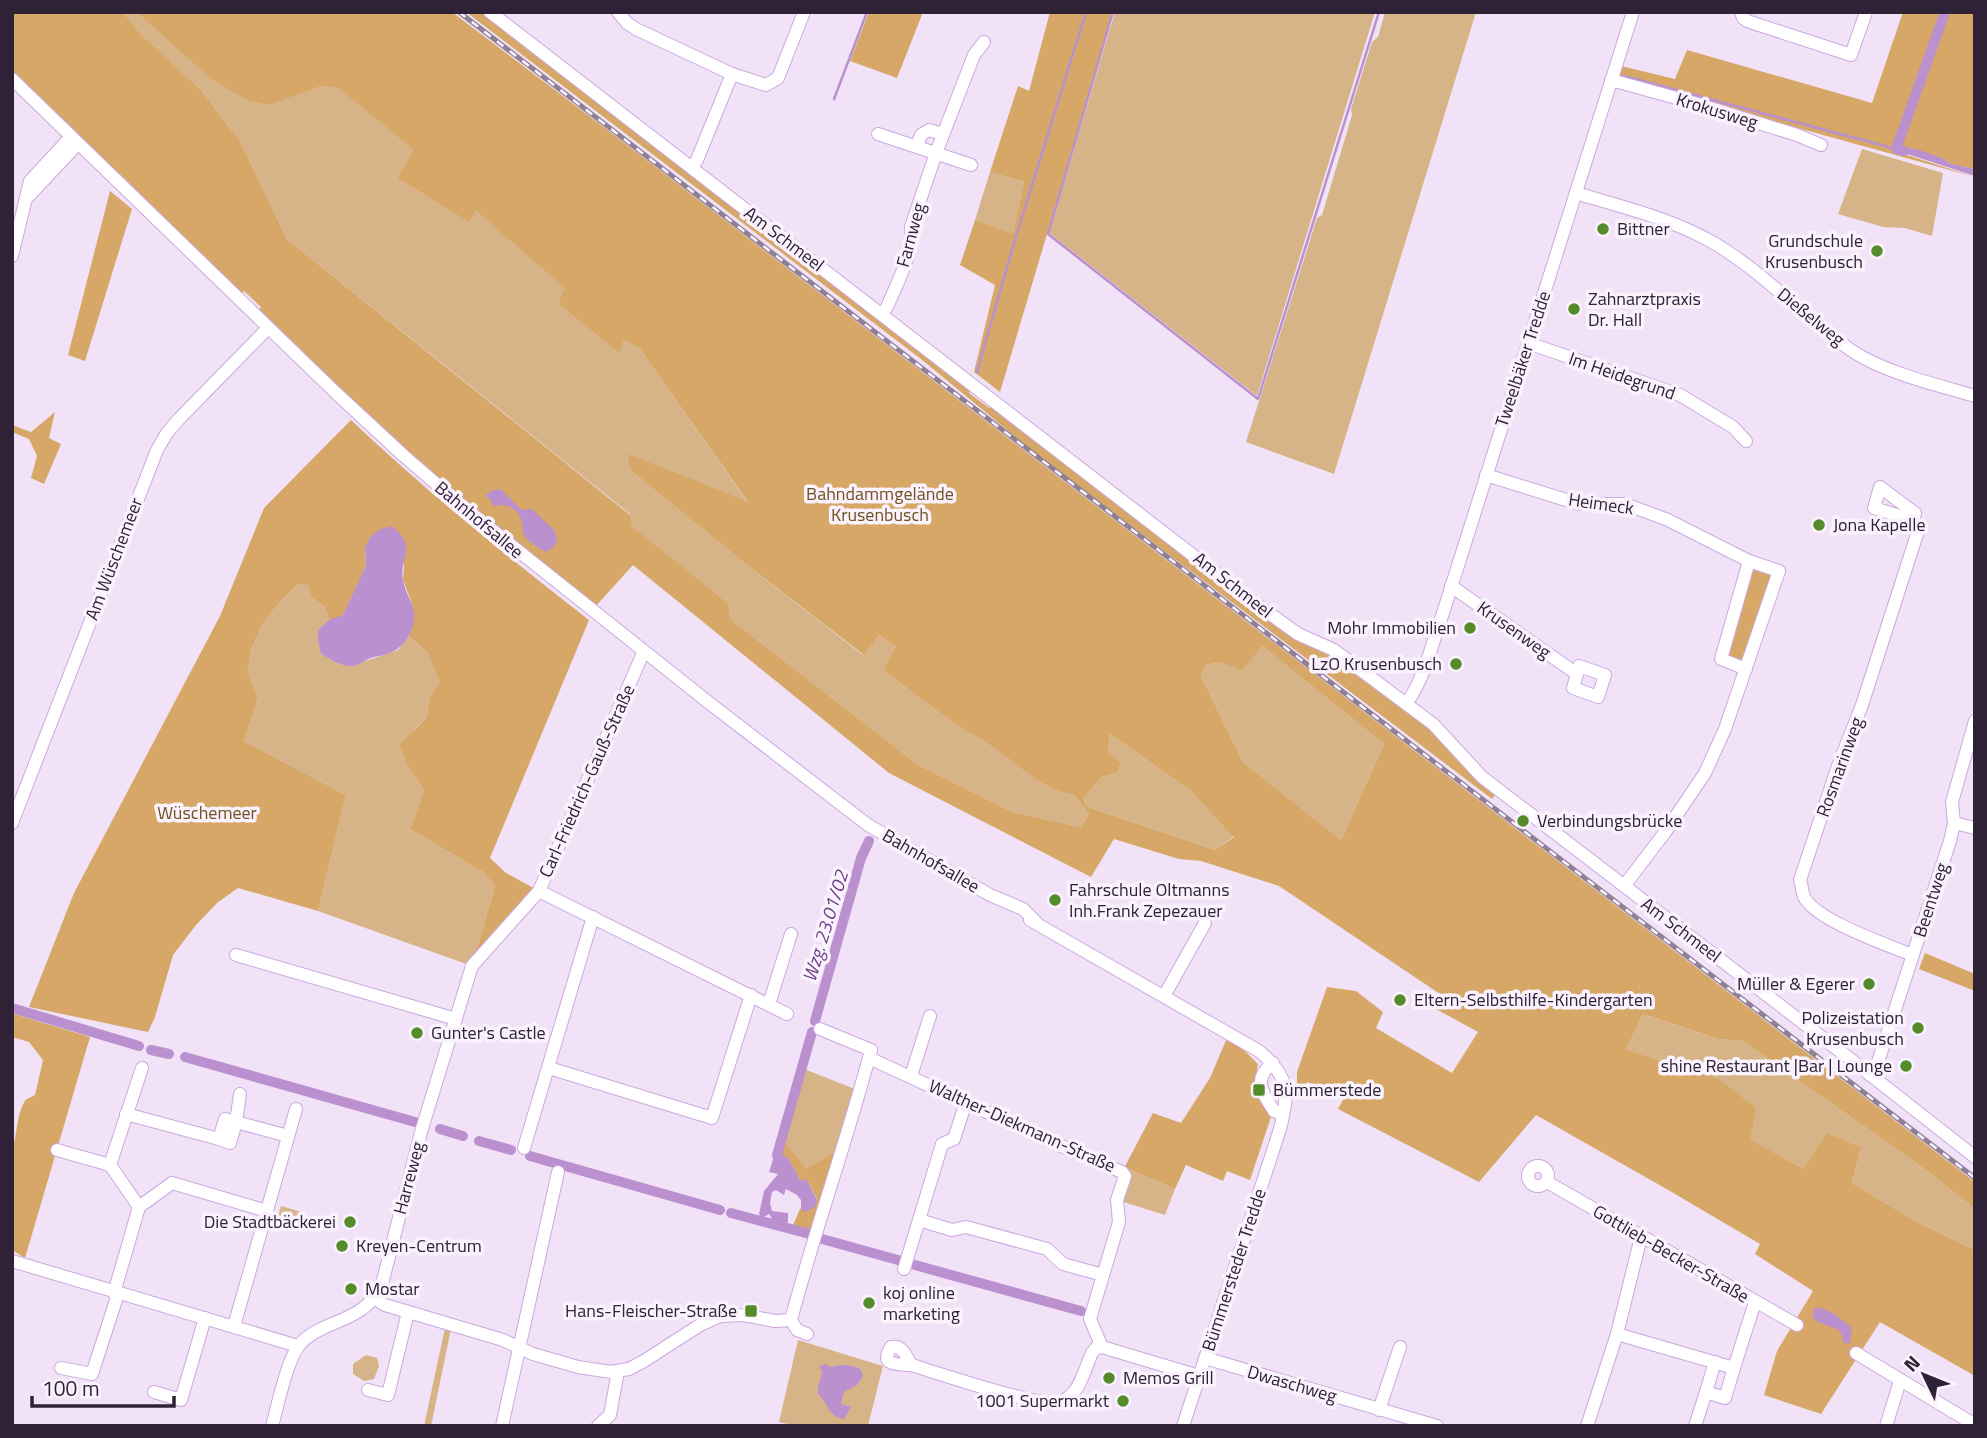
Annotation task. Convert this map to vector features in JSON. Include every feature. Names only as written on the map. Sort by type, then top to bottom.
[{"type":"street","name":"Am Schmeel","points":[[490,12],[1252,601],[1298,634],[1334,650],[1433,724],[1482,777],[1975,1157]]},
{"type":"street","points":[[618,12],[636,29],[732,74],[762,85],[773,83],[778,78],[804,12]]},
{"type":"street","name":"Tweelbäker Tredde","points":[[1406,704],[1412,697],[1424,667],[1451,586],[1633,12]]},
{"type":"street","points":[[1741,12],[1747,21],[1851,55],[1866,12]]},
{"type":"street","name":"Farnweg","points":[[882,314],[909,251],[911,227],[943,134],[974,55],[984,42]]},
{"type":"street","points":[[692,167],[732,74]]},
{"type":"street","name":"Bahnhofsallee","points":[[12,79],[404,456],[461,506],[644,651],[868,825],[996,898],[1023,909],[1036,922],[1259,1051],[1276,1067]]},
{"type":"street","name":"Krokusweg","points":[[1611,80],[1691,102],[1821,145]]},
{"type":"street","points":[[917,146],[921,135],[929,130],[943,134]]},
{"type":"street","points":[[878,134],[971,165]]},
{"type":"street","points":[[12,256],[30,181],[67,141],[75,141]]},
{"type":"street","name":"Dießelweg","points":[[1576,193],[1673,224],[1708,240],[1733,255],[1863,358],[1894,371],[1975,396]]},
{"type":"street","name":"Am Wüschemeer","points":[[12,822],[157,450],[179,419],[268,328]]},
{"type":"street","name":"Im Heidegrund","points":[[1528,342],[1680,395],[1733,427],[1746,441]]},
{"type":"street","name":"Heimeck","points":[[1486,475],[1578,504],[1625,504],[1668,520],[1749,561],[1779,571],[1725,729],[1705,773],[1624,886]]},
{"type":"street","name":"Rosmarinweg","points":[[1912,955],[1850,929],[1818,912],[1804,897],[1800,880],[1838,766],[1862,705],[1919,528],[1913,520]]},
{"type":"street","points":[[1746,669],[1721,659],[1749,561]]},
{"type":"street","name":"Krusenweg","points":[[1451,586],[1577,674]]},
{"type":"street","name":"Carl-Friedrich-Gauß-Straße","points":[[422,1132],[472,966],[539,891],[644,651]]},
{"type":"street","name":"Beentweg","points":[[1870,1075],[1878,1062],[1950,841],[1954,823],[1952,802],[1975,721]]},
{"type":"street","points":[[1954,823],[1975,828]]},
{"type":"street","points":[[539,891],[787,1014]]},
{"type":"street","points":[[524,1148],[593,917]]},
{"type":"street","points":[[1164,996],[1205,923]]},
{"type":"street","points":[[769,1004],[791,934]]},
{"type":"street","points":[[236,955],[456,1019]]},
{"type":"street","points":[[549,1068],[712,1118],[751,995]]},
{"type":"street","points":[[911,1076],[930,1016]]},
{"type":"street","name":"Walther-Diekmann-Straße","points":[[820,1029],[872,1050],[869,1058],[1043,1139],[1122,1172],[1125,1176],[1117,1200],[1119,1222],[1090,1319],[1102,1347]]},
{"type":"street","points":[[790,1320],[869,1058]]},
{"type":"street","points":[[1276,1067],[1264,1070],[1261,1076],[1263,1093],[1274,1111],[1283,1114]]},
{"type":"street","name":"Bümmersteder Tredde","points":[[1183,1426],[1283,1114],[1286,1092],[1284,1081],[1276,1067]]},
{"type":"street","points":[[110,1165],[142,1068]]},
{"type":"street","points":[[236,1122],[240,1094]]},
{"type":"street","points":[[904,1269],[942,1144],[954,1139],[966,1102]]},
{"type":"street","points":[[234,1326],[296,1110]]},
{"type":"street","points":[[126,1114],[219,1139],[225,1119],[288,1136]]},
{"type":"street","name":"Harreweg","points":[[374,1298],[382,1284],[422,1132]]},
{"type":"street","points":[[57,1150],[110,1165],[139,1208]]},
{"type":"street","points":[[502,1426],[558,1172]]},
{"type":"street","name":"Gottlieb-Becker-Straße","points":[[1547,1182],[1797,1325]]},
{"type":"street","points":[[61,1368],[92,1374],[139,1208],[172,1183],[267,1212]]},
{"type":"street","points":[[919,1220],[952,1230],[966,1227],[1047,1249],[1063,1264],[1103,1275]]},
{"type":"street","points":[[1587,1426],[1617,1334],[1641,1237]]},
{"type":"street","points":[[12,1261],[298,1346]]},
{"type":"street","points":[[272,1426],[298,1346],[310,1335],[361,1310],[374,1298],[384,1305],[503,1340],[533,1354],[578,1367],[611,1372],[629,1369],[700,1325],[720,1316],[743,1315],[775,1321],[790,1320]]},
{"type":"street","points":[[1706,1392],[1725,1398],[1755,1302]]},
{"type":"street","points":[[368,1390],[388,1395],[408,1312]]},
{"type":"street","points":[[154,1392],[181,1400],[205,1318]]},
{"type":"street","points":[[790,1320],[797,1330],[807,1334]]},
{"type":"street","points":[[1617,1334],[1734,1368]]},
{"type":"street","points":[[911,1365],[1046,1402],[1061,1402],[1075,1391],[1091,1353],[1096,1348],[1102,1347],[1199,1376]]},
{"type":"street","points":[[1379,1410],[1400,1347]]},
{"type":"street","points":[[1856,1353],[1975,1425]]},
{"type":"street","name":"Dwaschweg","points":[[1205,1358],[1437,1426]]},
{"type":"street","points":[[1695,1426],[1715,1362]]},
{"type":"street","points":[[598,1426],[610,1415],[618,1371]]},
{"type":"street","points":[[1886,1426],[1900,1381]]},
{"type":"shaded area","points":[[123,12],[137,12],[268,104],[322,86],[339,87],[415,150],[397,178],[468,221],[476,211],[566,288],[558,304],[618,352],[624,338],[639,348],[749,504],[627,455],[630,470],[863,655],[879,635],[897,648],[883,670],[944,716],[1032,776],[1062,792],[1074,795],[1089,814],[1080,827],[1013,812],[917,764],[730,619],[728,603],[630,526],[630,514],[287,239],[240,141],[201,90],[141,34]]},
{"type":"shaded area","points":[[1115,12],[1375,12],[1257,396],[1049,233]]},
{"type":"shaded area","points":[[1385,12],[1476,12],[1334,474],[1246,442],[1317,218],[1322,215],[1372,42],[1378,37]]},
{"type":"shaded area","points":[[1896,145],[1923,151],[1951,164],[1975,169],[1975,176],[1895,150]]},
{"type":"shaded area","points":[[1862,149],[1943,173],[1932,236],[1905,228],[1883,227],[1838,214]]},
{"type":"shaded area","points":[[990,172],[1024,182],[1013,235],[975,220]]},
{"type":"shaded area","points":[[500,489],[522,510],[532,509],[555,531],[557,541],[554,547],[546,552],[528,540],[516,510],[503,505],[493,506],[485,496]]},
{"type":"shaded area","points":[[392,526],[405,540],[406,552],[402,571],[404,585],[414,611],[413,628],[405,642],[392,652],[354,666],[339,664],[321,654],[318,630],[329,620],[343,615],[366,565],[365,547],[371,536]]},
{"type":"shaded area","points":[[298,584],[308,585],[311,597],[325,607],[329,620],[318,630],[321,654],[337,663],[351,666],[398,650],[409,636],[428,653],[441,682],[429,699],[427,717],[415,729],[408,766],[424,790],[410,829],[483,872],[495,886],[472,966],[318,911],[346,795],[244,741],[258,698],[246,673],[251,650],[262,625]]},
{"type":"shaded area","points":[[1262,646],[1384,744],[1341,840],[1243,762],[1201,676],[1206,665]]},
{"type":"shaded area","points":[[1110,734],[1190,790],[1234,836],[1215,850],[1085,806],[1084,797],[1102,777],[1116,773],[1108,751]]},
{"type":"shaded area","points":[[1643,1014],[1718,1039],[1743,1041],[1926,1170],[1975,1209],[1975,1250],[1915,1221],[1852,1183],[1861,1148],[1804,1169],[1749,1140],[1626,1050]]},
{"type":"shaded area","points":[[804,1069],[860,1091],[838,1150],[806,1170],[781,1138]]},
{"type":"shaded area","points":[[776,1150],[789,1159],[800,1180],[807,1180],[817,1200],[815,1207],[805,1212],[801,1210],[801,1200],[797,1195],[786,1189],[784,1195],[776,1190],[772,1192],[772,1211],[788,1213],[788,1222],[783,1226],[781,1223],[776,1225],[769,1214],[762,1218],[759,1214],[764,1191],[778,1174],[769,1172]]},
{"type":"shaded area","points":[[1128,1169],[1175,1189],[1165,1215],[1117,1200]]},
{"type":"shaded area","points":[[281,1206],[305,1213],[300,1229],[276,1222]]},
{"type":"shaded area","points":[[1818,1307],[1831,1312],[1852,1328],[1850,1344],[1843,1342],[1839,1331],[1819,1323],[1812,1317],[1814,1309]]},
{"type":"shaded area","points":[[446,1323],[452,1324],[431,1426],[424,1426]]},
{"type":"shaded area","points":[[798,1340],[883,1366],[868,1426],[797,1426],[779,1422]]},
{"type":"shaded area","points":[[366,1355],[377,1358],[379,1366],[374,1379],[364,1381],[353,1374],[353,1364]]},
{"type":"shaded area","points":[[825,1364],[831,1367],[853,1366],[860,1369],[863,1376],[857,1385],[844,1392],[841,1404],[851,1407],[844,1419],[833,1415],[818,1394],[822,1371],[819,1367]]},
{"type":"green space","name":"Bahndammgelände Krusenbusch","points":[[12,12],[123,12],[141,34],[201,90],[240,141],[287,239],[630,515],[631,526],[728,603],[730,619],[917,764],[1013,812],[1080,827],[1089,814],[1074,795],[1062,792],[1032,776],[944,716],[883,670],[896,647],[879,635],[864,655],[630,470],[627,454],[748,502],[639,348],[624,339],[619,353],[558,304],[565,288],[476,211],[469,222],[397,178],[414,150],[339,88],[322,86],[268,105],[246,99],[211,79],[137,12],[452,12],[1975,1182],[1975,1209],[1926,1170],[1743,1041],[1718,1039],[1643,1014],[1626,1050],[1719,1079],[1756,1108],[1750,1140],[1804,1169],[1827,1133],[1861,1148],[1852,1183],[1915,1221],[1975,1250],[1975,1376],[1880,1322],[1821,1414],[1764,1395],[1777,1351],[1813,1291],[1755,1254],[1760,1244],[1536,1115],[1479,1182],[1338,1109],[1345,1096],[1307,1082],[1299,1095],[1297,1094],[1297,1072],[1327,987],[1356,991],[1383,1012],[1376,1028],[1452,1073],[1478,1032],[1436,1009],[1443,996],[1279,886],[1201,861],[1179,859],[1114,839],[1091,877],[889,773],[633,565],[595,607],[406,453],[258,311],[261,307],[244,291],[241,294],[12,71]],"holes":[[[1262,646],[1384,744],[1341,840],[1243,762],[1201,676],[1206,665],[1221,662],[1242,670]],[[1110,734],[1190,790],[1234,837],[1215,850],[1085,806],[1084,797],[1102,777],[1116,773],[1121,764],[1108,751]]]},
{"type":"green space","points":[[466,12],[482,12],[971,389],[969,393],[989,408],[992,405],[1297,638],[1327,654],[1433,731],[1463,765],[1497,792],[1492,799],[1040,457],[921,359]]},
{"type":"green space","points":[[869,12],[923,12],[897,78],[850,61]]},
{"type":"green space","points":[[1050,12],[1113,12],[1000,392],[974,372],[995,285],[960,265],[975,220],[1013,234],[1024,182],[990,172],[1018,86],[1029,91]]},
{"type":"green space","points":[[1903,12],[1975,12],[1975,169],[1951,164],[1944,159],[1895,151],[1975,177],[1617,78],[1621,66],[1675,79],[1687,50],[1872,103]]},
{"type":"green space","points":[[110,191],[132,209],[85,361],[68,355]]},
{"type":"green space","points":[[55,412],[49,438],[61,444],[44,484],[31,478],[37,456],[29,439],[12,432],[12,425],[31,432]]},
{"type":"green space","name":"Wüschemeer","points":[[351,420],[468,523],[589,620],[490,858],[506,873],[539,891],[472,966],[495,886],[483,872],[410,829],[424,790],[408,766],[400,745],[427,717],[429,699],[440,682],[428,653],[409,636],[414,620],[411,601],[403,580],[404,564],[365,547],[366,565],[343,616],[329,620],[325,607],[311,597],[308,585],[298,584],[262,625],[251,650],[247,673],[258,698],[244,741],[346,795],[318,911],[238,888],[217,903],[173,955],[148,1032],[29,1007],[74,893],[220,616],[264,508]]},
{"type":"green space","points":[[1753,568],[1772,573],[1743,664],[1727,658]]},
{"type":"green space","points":[[1925,953],[1975,974],[1975,991],[1919,969]]},
{"type":"green space","points":[[14,1014],[90,1037],[25,1258],[12,1250],[12,1153],[22,1106],[35,1095],[43,1060],[29,1042],[12,1037]]},
{"type":"green space","points":[[1227,1038],[1258,1064],[1258,1085],[1271,1117],[1250,1180],[1227,1171],[1223,1181],[1186,1165],[1175,1189],[1128,1169],[1125,1176],[1122,1172],[1153,1113],[1181,1123],[1210,1078]]},
{"type":"green space","points":[[781,1138],[806,1169],[838,1150],[808,1239],[791,1230],[800,1209],[817,1199],[807,1180],[800,1180],[789,1160],[776,1150]]},
{"type":"waterway","points":[[834,99],[867,12]]},
{"type":"waterway","points":[[977,372],[1086,12]]},
{"type":"waterway","points":[[1113,12],[1048,234],[1258,399],[1379,12]]},
{"type":"waterway","points":[[1904,151],[1896,149],[1945,12]]},
{"type":"waterway","points":[[1624,76],[1896,149]]},
{"type":"waterway","name":"Wzg. 23.01/02","points":[[815,1021],[861,858],[869,841]]},
{"type":"waterway","points":[[12,1008],[139,1046]]},
{"type":"waterway","name":"Wzg. 23.01/02","points":[[781,1162],[777,1155],[812,1032]]},
{"type":"waterway","points":[[151,1050],[169,1054]]},
{"type":"waterway","points":[[185,1057],[415,1122]]},
{"type":"waterway","points":[[440,1129],[463,1136]]},
{"type":"waterway","points":[[479,1141],[511,1150]]},
{"type":"waterway","points":[[530,1156],[720,1210]]},
{"type":"waterway","points":[[731,1213],[806,1233]]},
{"type":"waterway","points":[[822,1239],[898,1260]]},
{"type":"waterway","points":[[915,1265],[1081,1311]]},
{"type":"railway","points":[[459,12],[1975,1178]]},
{"type":"place","name":"Bittner","points":[[1603,229]]},
{"type":"place","name":"Grundschule Krusenbusch","points":[[1877,251]]},
{"type":"place","name":"Zahnarztpraxis Dr. Hall","points":[[1574,309]]},
{"type":"place","name":"Jona Kapelle","points":[[1819,525]]},
{"type":"place","name":"Mohr Immobilien","points":[[1470,628]]},
{"type":"place","name":"LzO Krusenbusch","points":[[1456,664]]},
{"type":"place","name":"Verbindungsbrücke","points":[[1523,821]]},
{"type":"place","name":"Fahrschule Oltmanns Inh.Frank Zepezauer","points":[[1055,900]]},
{"type":"place","name":"Müller & Egerer","points":[[1869,984]]},
{"type":"place","name":"Eltern-Selbsthilfe-Kindergarten","points":[[1400,1000]]},
{"type":"place","name":"Polizeistation Krusenbusch","points":[[1918,1028]]},
{"type":"place","name":"Gunter's Castle","points":[[417,1033]]},
{"type":"place","name":"shine Restaurant |Bar | Lounge","points":[[1906,1066]]},
{"type":"place","name":"Bümmerstede","points":[[1259,1090]]},
{"type":"place","name":"Die Stadtbäckerei","points":[[350,1222]]},
{"type":"place","name":"Kreyen-Centrum","points":[[342,1246]]},
{"type":"place","name":"Mostar","points":[[351,1289]]},
{"type":"place","name":"koj online marketing","points":[[869,1303]]},
{"type":"place","name":"Hans-Fleischer-Straße","points":[[751,1311]]},
{"type":"place","name":"Memos Grill","points":[[1109,1378]]},
{"type":"place","name":"1001 Supermarkt","points":[[1123,1401]]}]
